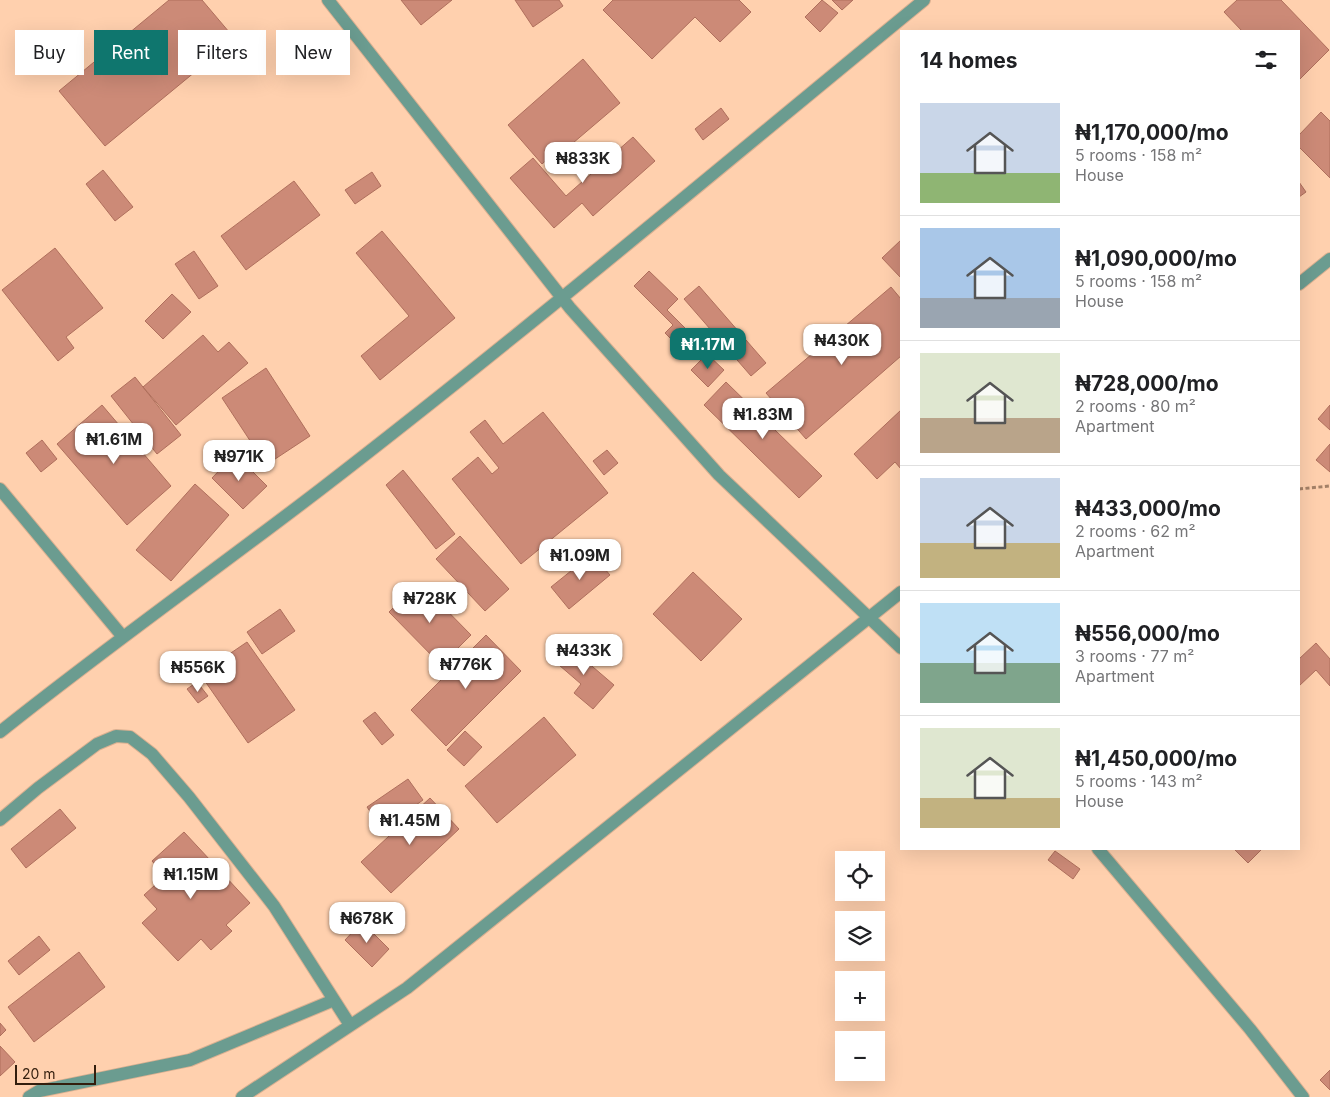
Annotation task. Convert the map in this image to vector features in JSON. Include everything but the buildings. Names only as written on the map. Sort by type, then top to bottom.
[{"type":"street","points":[[328,0],[562,298],[719,475],[900,647]]},
{"type":"street","points":[[0,732],[123,637],[321,489],[562,298],[924,0]]},
{"type":"street","points":[[1300,283],[1330,259]]},
{"type":"street","points":[[0,489],[123,637]]},
{"type":"street","points":[[242,1097],[407,988],[900,593]]},
{"type":"street","points":[[0,820],[38,788],[97,744],[116,736],[130,737],[152,754],[262,890],[350,1026]]},
{"type":"street","points":[[1099,850],[1250,1029],[1303,1097]]},
{"type":"street","points":[[29,1097],[39,1092],[190,1060],[334,1000]]},
{"type":"path","points":[[1300,489],[1330,486]]}]
